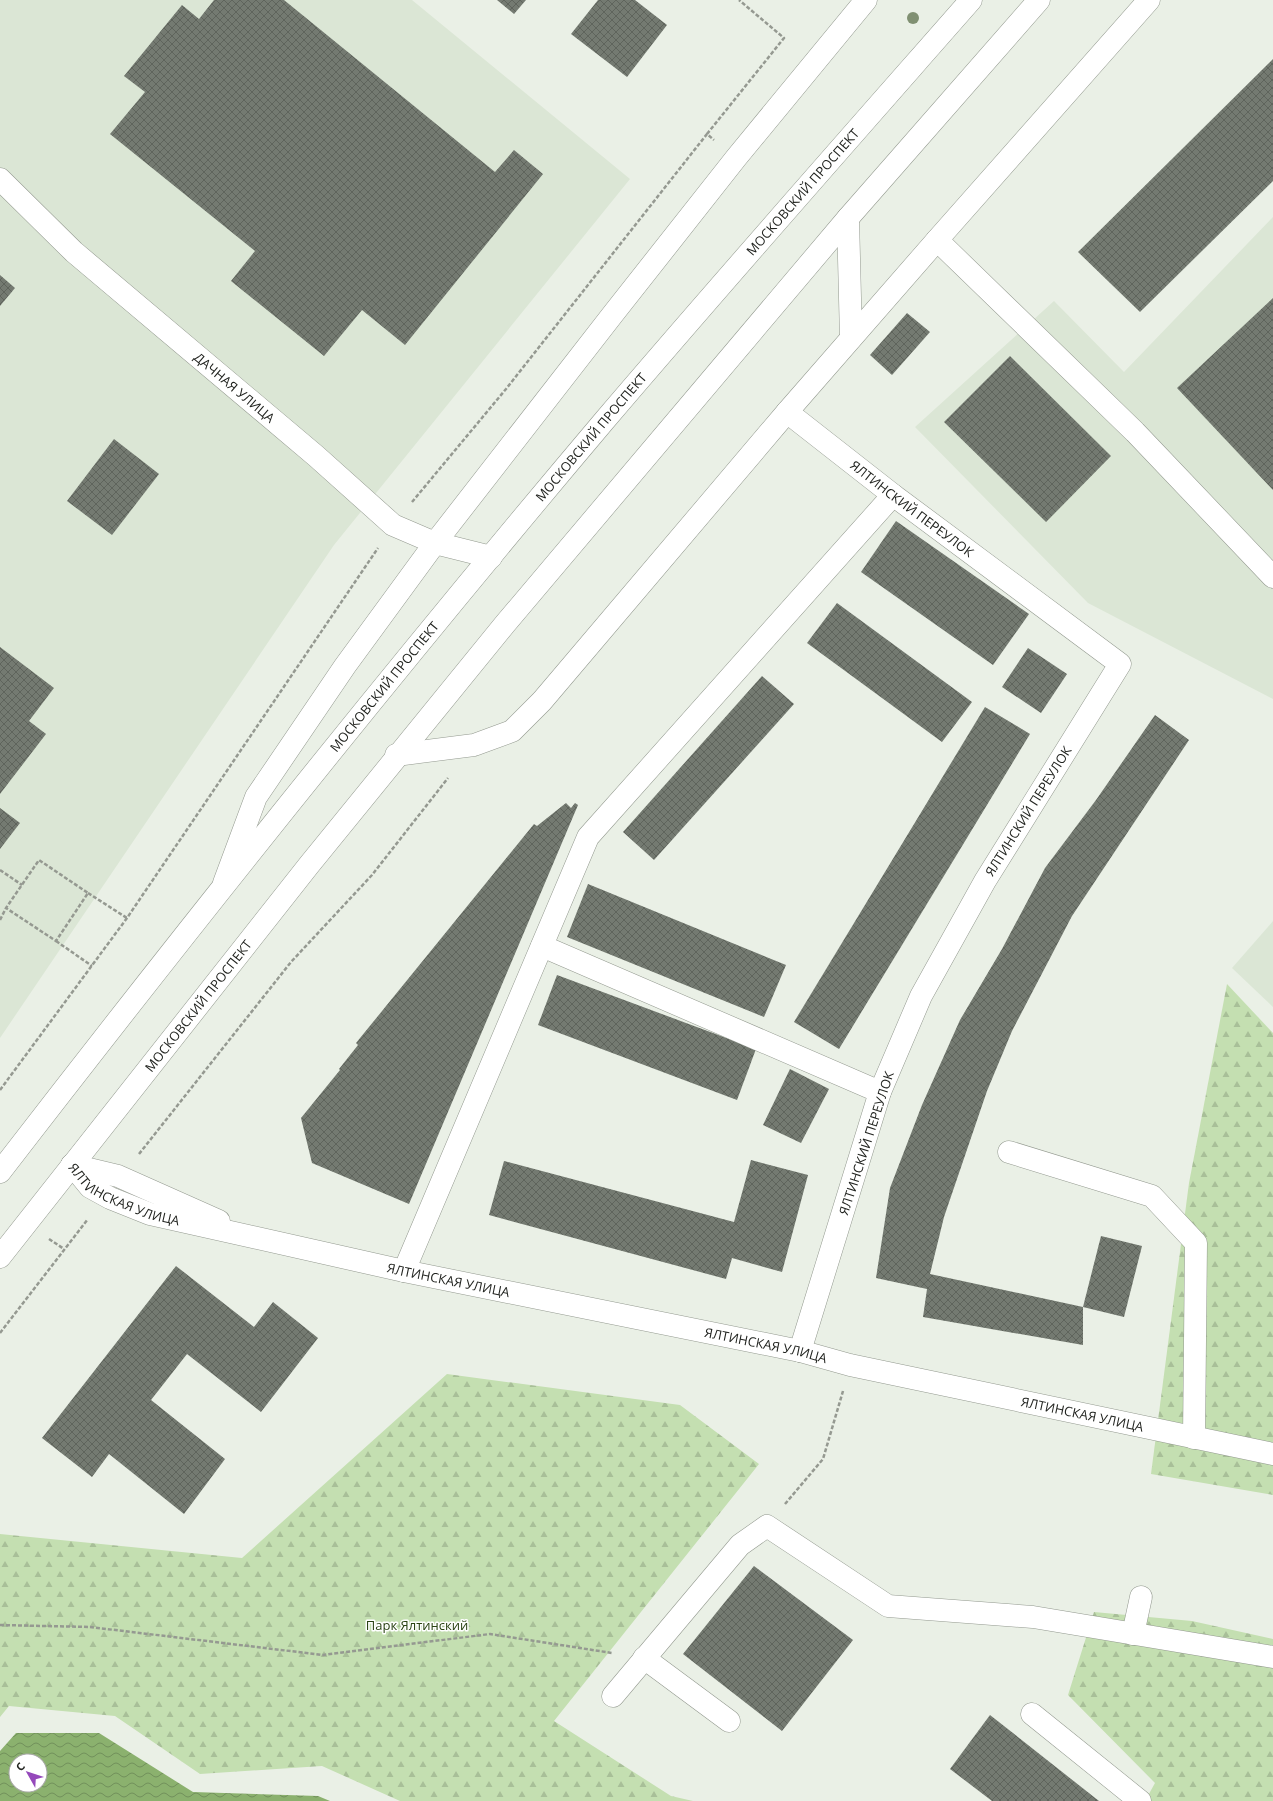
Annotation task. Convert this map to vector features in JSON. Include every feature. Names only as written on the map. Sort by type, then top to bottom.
[{"type":"street","name":"МОСКОВСКИЙ ПРОСПЕКТ","points":[[223,886],[256,797],[345,666],[435,543],[736,158],[866,0]]},
{"type":"street","name":"МОСКОВСКИЙ ПРОСПЕКТ","points":[[0,1172],[223,886],[491,558],[605,421],[971,0]]},
{"type":"street","name":"МОСКОВСКИЙ ПРОСПЕКТ","points":[[0,1257],[396,755],[504,624],[848,218],[1038,0]]},
{"type":"street","points":[[396,755],[474,745],[512,731],[542,701],[851,338],[1149,0]]},
{"type":"street","name":"ДАЧНАЯ УЛИЦА","points":[[1,182],[74,252],[316,456],[393,525],[435,543],[491,558]]},
{"type":"street","points":[[848,218],[851,338]]},
{"type":"street","points":[[937,240],[1135,432],[1273,577]]},
{"type":"street","name":"ЯЛТИНСКИЙ ПЕРЕУЛОК","points":[[787,412],[893,495],[1120,664],[985,881],[921,996],[880,1092],[800,1351]]},
{"type":"street","points":[[404,1271],[588,838],[893,495]]},
{"type":"street","points":[[542,946],[880,1092]]},
{"type":"street","points":[[1009,1152],[1152,1196],[1196,1243],[1194,1438]]},
{"type":"street","name":"ЯЛТИНСКАЯ УЛИЦА","points":[[72,1165],[100,1170],[121,1177],[156,1191],[259,1239]]},
{"type":"street","name":"ЯЛТИНСКАЯ УЛИЦА","points":[[72,1165],[90,1187],[106,1196],[150,1214],[404,1271],[800,1351],[850,1365],[1273,1454]]},
{"type":"street","points":[[613,1696],[740,1545],[767,1526],[888,1606],[1033,1617],[1273,1657]]},
{"type":"street","points":[[1133,1634],[1141,1597]]},
{"type":"street","points":[[644,1658],[729,1721]]},
{"type":"street","points":[[1032,1714],[1140,1801]]},
{"type":"path","points":[[0,1090],[127,918],[393,525],[506,389],[784,38],[739,0]]},
{"type":"path","points":[[707,134],[736,158]]},
{"type":"path","points":[[121,1177],[291,962],[372,875],[474,745]]},
{"type":"path","points":[[0,920],[6,908],[39,860],[127,918]]},
{"type":"path","points":[[0,870],[22,885]]},
{"type":"path","points":[[56,941],[88,893]]},
{"type":"path","points":[[6,908],[92,966]]},
{"type":"path","points":[[0,1333],[106,1196]]},
{"type":"path","points":[[767,1526],[823,1459],[850,1365]]},
{"type":"path","points":[[0,1625],[90,1627],[323,1655],[490,1634],[644,1658]]},
{"type":"shaded area","points":[[0,0],[412,0],[630,179],[334,545],[0,1038]]},
{"type":"shaded area","points":[[1273,217],[1273,699],[1088,603],[915,427],[1054,301],[1124,372]]},
{"type":"shaded area","points":[[1273,921],[1273,1007],[1232,968]]},
{"type":"green space","points":[[1227,984],[1273,1033],[1273,1495],[1151,1474],[1189,1183]]},
{"type":"green space","name":"Парк Ялтинский","points":[[447,1374],[680,1405],[759,1464],[554,1721],[671,1796],[693,1801],[400,1801],[322,1766],[200,1774],[115,1716],[9,1706],[0,1717],[0,1534],[242,1558]]},
{"type":"green space","points":[[1094,1612],[1192,1621],[1273,1639],[1273,1801],[1145,1801],[1155,1783],[1068,1695]]},
{"type":"water","points":[[16,1733],[99,1733],[193,1792],[318,1796],[330,1801],[0,1801],[0,1751]]},
{"type":"building","points":[[214,0],[284,0],[495,172],[514,150],[543,174],[405,345],[362,310],[324,356],[231,281],[255,251],[110,134],[145,92],[124,76],[182,5],[199,19]]},
{"type":"building","points":[[497,0],[526,0],[514,14]]},
{"type":"building","points":[[598,0],[635,0],[667,25],[627,77],[571,34]]},
{"type":"building","points":[[1273,59],[1273,181],[1140,312],[1078,252]]},
{"type":"building","points":[[0,275],[15,288],[0,306]]},
{"type":"building","points":[[1273,298],[1273,490],[1177,388]]},
{"type":"building","points":[[907,313],[930,332],[892,375],[870,355]]},
{"type":"building","points":[[1010,356],[1111,456],[1046,522],[944,422]]},
{"type":"building","points":[[114,439],[159,474],[112,535],[67,501]]},
{"type":"building","points":[[896,521],[1029,614],[993,665],[861,572]]},
{"type":"building","points":[[837,603],[972,702],[942,742],[807,643]]},
{"type":"building","points":[[0,647],[54,688],[29,721],[46,734],[0,794]]},
{"type":"building","points":[[1028,648],[1067,674],[1041,713],[1002,687]]},
{"type":"building","points":[[762,676],[794,704],[654,860],[623,832]]},
{"type":"building","points":[[985,707],[1030,734],[839,1049],[794,1022]]},
{"type":"building","points":[[1155,715],[1189,740],[1072,916],[1012,1031],[987,1091],[944,1217],[930,1274],[1083,1307],[1083,1345],[923,1317],[927,1289],[876,1278],[890,1188],[922,1105],[960,1020],[1002,949],[1045,868],[1096,800]]},
{"type":"building","points":[[566,803],[571,808],[575,803],[578,805],[409,1204],[312,1163],[301,1118],[340,1070],[339,1069],[358,1045],[356,1043],[534,824],[537,826]]},
{"type":"building","points":[[0,808],[20,823],[0,849]]},
{"type":"building","points":[[588,884],[786,965],[764,1017],[567,937]]},
{"type":"building","points":[[557,975],[756,1049],[737,1100],[538,1025]]},
{"type":"building","points":[[790,1069],[829,1089],[801,1143],[763,1125]]},
{"type":"building","points":[[751,1160],[808,1175],[782,1272],[732,1258],[726,1279],[489,1215],[504,1161],[734,1222]]},
{"type":"building","points":[[1101,1236],[1142,1246],[1124,1317],[1083,1307]]},
{"type":"building","points":[[176,1266],[254,1327],[273,1302],[318,1338],[261,1412],[187,1354],[151,1400],[225,1459],[184,1514],[109,1454],[92,1477],[42,1438]]},
{"type":"building","points":[[754,1566],[853,1640],[782,1731],[683,1654]]},
{"type":"building","points":[[990,1715],[1099,1801],[992,1801],[950,1769]]}]
